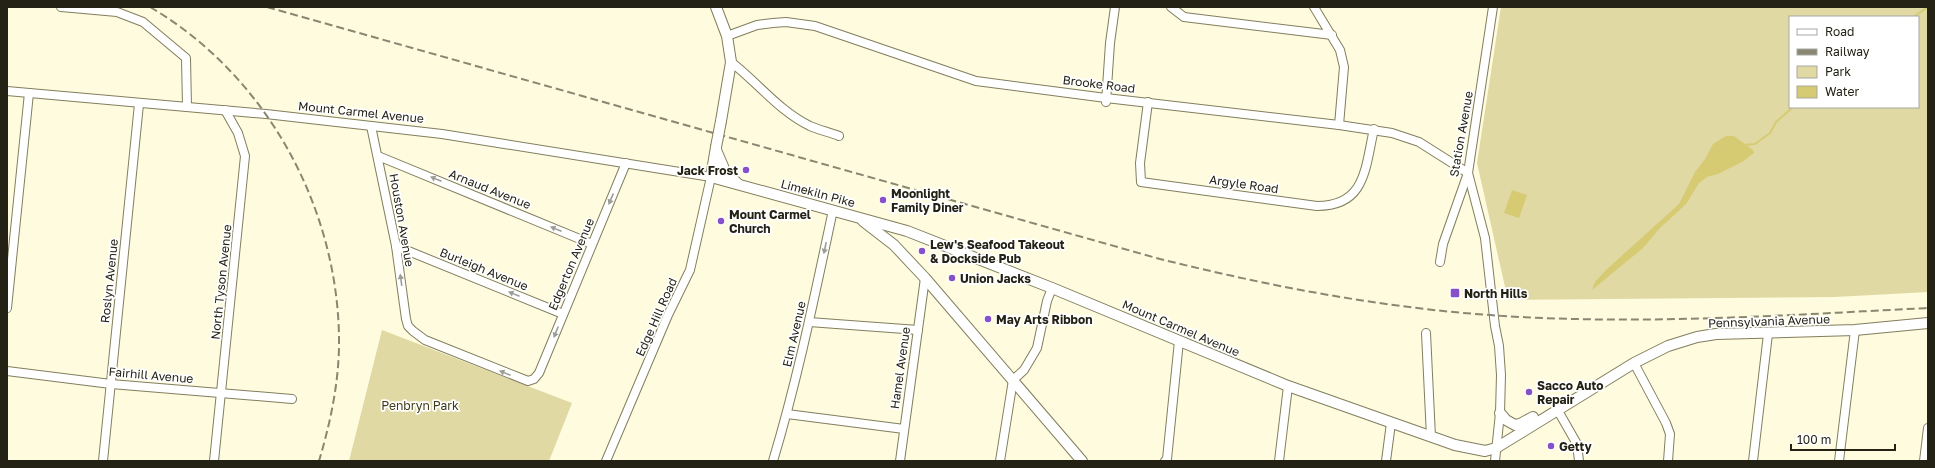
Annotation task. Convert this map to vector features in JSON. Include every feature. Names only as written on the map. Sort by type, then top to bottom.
[{"type":"main road","points":[[710,177],[731,62],[727,36],[716,7]]},
{"type":"main road","points":[[716,148],[725,171],[740,185]]},
{"type":"main road","name":"Limekiln Pike","points":[[710,177],[859,217],[894,245],[925,278],[1082,461]]},
{"type":"main road","name":"Mount Carmel Avenue","points":[[859,217],[907,231],[1052,288],[1288,386],[1431,437],[1478,450],[1488,451],[1496,448]]},
{"type":"main road","name":"Pennsylvania Avenue","points":[[1496,448],[1557,409],[1634,363],[1668,346],[1697,337],[1716,334],[1768,334],[1855,330],[1928,323]]},
{"type":"main road","points":[[1500,412],[1506,420],[1515,425],[1520,424],[1540,412],[1557,409]]},
{"type":"street","points":[[61,7],[117,12],[143,22],[186,58],[187,107]]},
{"type":"street","points":[[1106,100],[1110,43],[1115,7]]},
{"type":"street","points":[[1172,7],[1184,16],[1192,18],[1332,35]]},
{"type":"street","points":[[1314,7],[1340,50],[1344,67],[1339,125]]},
{"type":"street","name":"Station Avenue","points":[[1440,262],[1443,244],[1468,173],[1493,7]]},
{"type":"street","name":"Brooke Road","points":[[727,36],[757,25],[773,23],[815,26],[976,81],[1106,100],[1148,102],[1374,129],[1419,142],[1468,173]]},
{"type":"street","points":[[731,62],[745,72],[787,111],[800,120],[810,126],[839,136]]},
{"type":"street","name":"Mount Carmel Avenue","points":[[7,91],[139,104],[225,110],[442,134],[710,177]]},
{"type":"street","points":[[7,308],[29,93]]},
{"type":"street","name":"Argyle Road","points":[[1148,102],[1140,163],[1141,182],[1317,206],[1338,204],[1355,193],[1365,169],[1374,129]]},
{"type":"street","name":"Roslyn Avenue","points":[[104,461],[139,104]]},
{"type":"street","name":"North Tyson Avenue","points":[[214,461],[245,156],[238,133],[225,110]]},
{"type":"street","name":"Houston Avenue","points":[[371,126],[396,246],[408,326],[425,340],[523,380],[534,380],[539,373]]},
{"type":"street","name":"Arnaud Avenue","points":[[378,156],[592,244]]},
{"type":"street","name":"Edgerton Avenue","points":[[539,373],[626,163]]},
{"type":"street","points":[[1468,173],[1483,226],[1490,268],[1501,375],[1500,412],[1495,461]]},
{"type":"street","name":"Edge Hill Road","points":[[606,461],[668,315],[690,270],[710,177]]},
{"type":"street","name":"Elm Avenue","points":[[773,461],[787,414],[809,322],[833,210]]},
{"type":"street","name":"Burleigh Avenue","points":[[396,246],[563,314]]},
{"type":"street","name":"Hamel Avenue","points":[[900,461],[925,278]]},
{"type":"street","points":[[1000,461],[1013,380],[1024,370],[1037,348],[1047,301],[1052,288]]},
{"type":"street","points":[[809,322],[918,330]]},
{"type":"street","points":[[1840,461],[1855,330]]},
{"type":"street","points":[[1426,333],[1431,437]]},
{"type":"street","points":[[1753,461],[1768,334]]},
{"type":"street","points":[[1165,461],[1167,459],[1179,341]]},
{"type":"street","points":[[1634,363],[1666,423],[1670,434],[1668,461]]},
{"type":"street","name":"Fairhill Avenue","points":[[7,372],[111,384],[292,399]]},
{"type":"street","points":[[1279,461],[1288,386]]},
{"type":"street","points":[[1557,409],[1577,444],[1579,461]]},
{"type":"street","points":[[787,414],[904,429]]},
{"type":"street","points":[[1386,461],[1391,423]]},
{"type":"street","points":[[1924,461],[1928,428]]},
{"type":"green space","points":[[1501,7],[1928,7],[1928,292],[1835,297],[1508,300],[1477,163]]},
{"type":"green space","name":"Penbryn Park","points":[[382,330],[572,403],[549,461],[349,461]]},
{"type":"water","points":[[1726,136],[1734,136],[1753,150],[1754,153],[1742,162],[1718,174],[1707,177],[1699,183],[1686,204],[1660,228],[1643,248],[1592,290],[1595,282],[1606,270],[1679,204],[1695,172],[1705,159],[1713,144]]},
{"type":"water","points":[[1512,190],[1527,195],[1519,218],[1504,213]]},
{"type":"waterway","points":[[1914,16],[1928,7]]},
{"type":"waterway","points":[[1744,145],[1755,144],[1770,133],[1776,122],[1792,108]]},
{"type":"railway","points":[[150,7],[192,36],[230,70],[262,109],[290,152],[311,199],[327,247],[336,297],[339,348],[333,405],[319,461]]},
{"type":"railway","points":[[267,7],[1160,259],[1245,279],[1331,295],[1461,313],[1557,319],[1610,320],[1716,318],[1928,308]]},
{"type":"place","name":"Jack Frost","points":[[746,170]]},
{"type":"place","name":"Moonlight Family Diner","points":[[883,200]]},
{"type":"place","name":"Mount Carmel Church","points":[[721,221]]},
{"type":"place","name":"Lew's Seafood Takeout & Dockside Pub","points":[[922,251]]},
{"type":"place","name":"Union Jacks","points":[[952,278]]},
{"type":"place","name":"North Hills","points":[[1455,293]]},
{"type":"place","name":"May Arts Ribbon","points":[[988,319]]},
{"type":"place","name":"Sacco Auto Repair","points":[[1529,392]]},
{"type":"place","name":"Getty","points":[[1551,446]]}]
